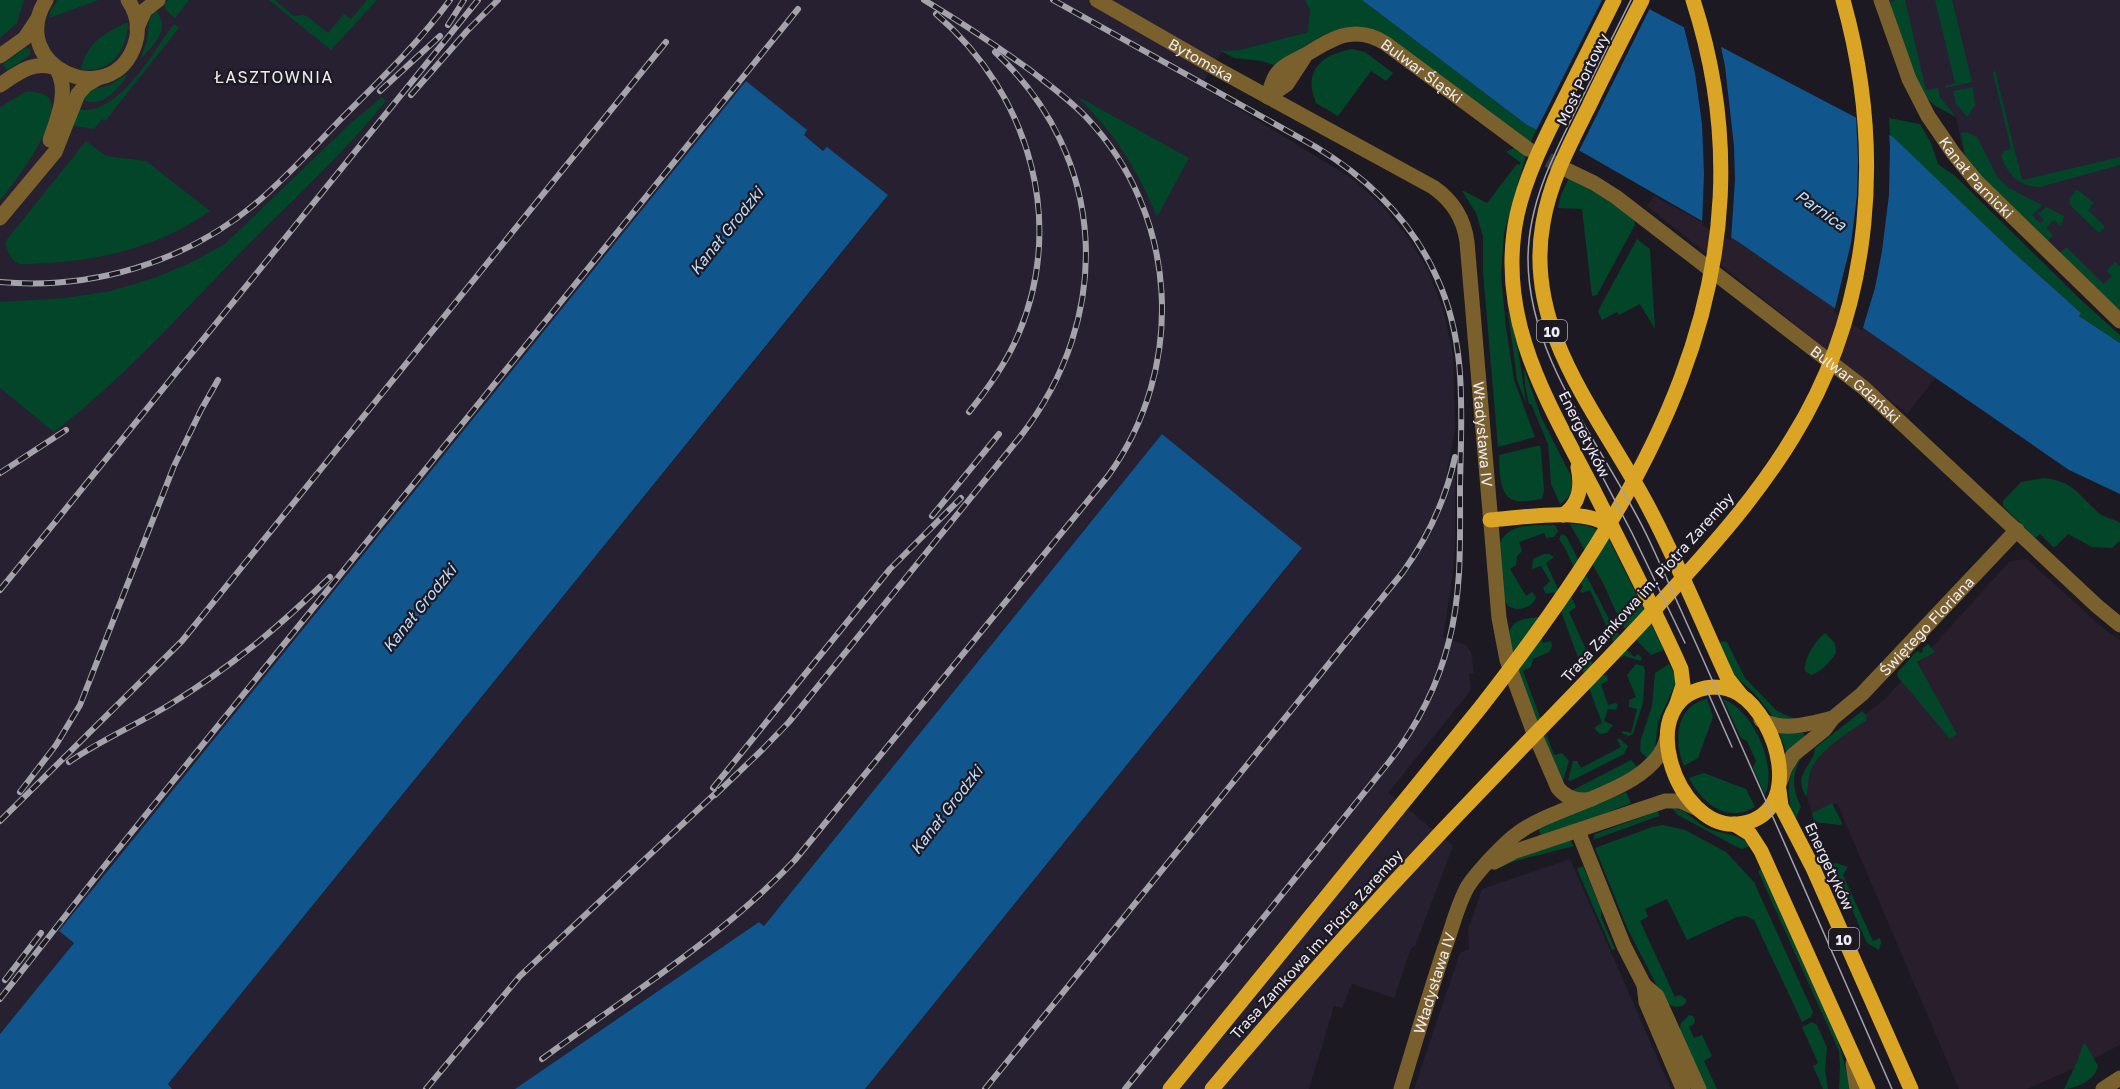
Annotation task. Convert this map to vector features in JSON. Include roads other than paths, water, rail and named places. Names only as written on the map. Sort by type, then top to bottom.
[{"type":"main road","name":"Most Portowy","points":[[1534,165],[1614,0]]},
{"type":"main road","name":"Most Portowy","points":[[1562,173],[1642,0]]},
{"type":"main road","name":"Trasa Zamkowa im. Piotra Zaremby","points":[[1170,1089],[1517,660],[1602,536],[1628,494],[1658,435],[1693,348],[1710,280],[1719,213],[1720,155],[1716,105],[1693,0]]},
{"type":"main road","name":"Trasa Zamkowa im. Piotra Zaremby","points":[[1212,1089],[1359,920],[1648,618],[1753,497],[1795,434],[1839,341],[1856,278],[1863,234],[1867,193],[1866,124],[1856,50],[1843,0]]},
{"type":"main road","name":"Energetyków","points":[[1534,165],[1524,190],[1515,229],[1512,265],[1518,323],[1530,362],[1681,669],[1683,685],[1676,706]]},
{"type":"main road","name":"Energetyków","points":[[1562,173],[1550,192],[1543,223],[1540,262],[1543,298],[1553,334],[1572,375],[1651,510],[1728,679],[1740,694]]},
{"type":"main road","points":[[1563,515],[1574,505],[1580,487],[1579,471],[1571,447]]},
{"type":"main road","points":[[1490,520],[1563,515],[1593,518],[1606,523],[1613,529]]},
{"type":"main road","points":[[1722,687],[1740,694],[1761,720],[1777,756],[1780,785],[1774,802],[1763,813],[1749,821],[1734,824],[1716,821],[1701,811],[1688,796],[1671,761],[1667,738],[1668,722],[1676,706],[1690,693],[1704,688],[1722,687]]},
{"type":"main road","name":"Energetyków","points":[[1780,785],[1781,806],[1813,868],[1911,1089]]},
{"type":"main road","name":"10","points":[[1734,824],[1750,834],[1761,851],[1868,1089]]},
{"type":"street","points":[[0,56],[27,36],[46,0]]},
{"type":"street","points":[[128,0],[135,14],[137,28]]},
{"type":"street","points":[[0,218],[55,152],[76,96],[84,87],[116,70],[126,60],[134,47],[137,28],[145,10],[158,0]]},
{"type":"street","name":"Bytomska","points":[[1097,0],[1306,117]]},
{"type":"street","name":"Kanał Parnicki","points":[[1881,0],[1909,79],[1928,116],[1954,154],[1977,182],[2120,321]]},
{"type":"street","points":[[29,182],[51,137],[60,106],[62,84],[56,68],[46,57],[39,44],[37,30],[39,15]]},
{"type":"street","name":"Bulwar Śląski","points":[[1268,97],[1278,72],[1326,42],[1341,36],[1356,34],[1373,37],[1395,50],[1528,149]]},
{"type":"street","points":[[0,85],[26,68],[40,65],[56,68],[74,77],[98,78]]},
{"type":"street","name":"Władysława IV","points":[[1306,117],[1437,189],[1451,203],[1460,218],[1467,242],[1497,599],[1507,660],[1532,728],[1558,788],[1573,799],[1583,801],[1592,799]]},
{"type":"street","name":"Bulwar Gdański","points":[[1562,173],[1585,178],[1612,193],[1854,380],[1897,417],[2120,625]]},
{"type":"street","name":"Świętego Floriana","points":[[1780,785],[1785,768],[1793,755],[1824,730],[1833,718],[1862,694],[2017,530]]},
{"type":"street","name":"Świętego Floriana","points":[[1761,720],[1788,727],[1833,718]]},
{"type":"street","points":[[1476,876],[1520,831],[1592,799],[1648,770],[1660,756],[1667,738]]},
{"type":"street","points":[[1476,876],[1513,852],[1668,800],[1684,802],[1701,811]]},
{"type":"street","points":[[1578,831],[1624,946],[1644,986],[1646,1002],[1683,1089]]},
{"type":"street","name":"Władysława IV","points":[[1401,1089],[1457,913],[1466,891],[1476,876]]},
{"type":"street","points":[[1644,986],[1657,996],[1699,1089]]},
{"type":"street","points":[[1847,1043],[1857,1089]]},
{"type":"street","points":[[2103,1089],[2120,1078]]},
{"type":"water","name":"Parnica","points":[[1362,0],[1632,0],[1893,137],[2013,252],[2081,313],[2079,316],[2120,343],[2120,494],[2069,470],[1737,241],[1582,152],[1527,125]]},
{"type":"water","name":"Kanał Grodzki","points":[[746,81],[807,130],[804,135],[823,151],[827,147],[888,195],[168,1084],[172,1089],[0,1089],[0,1034],[74,943],[59,931]]},
{"type":"water","name":"Kanał Grodzki","points":[[1162,434],[1302,548],[865,1089],[515,1089],[759,922],[764,926]]},
{"type":"tunnel","points":[[1528,149],[1569,171]]},
{"type":"tram line","points":[[1631,0],[1561,140],[1538,197],[1529,238],[1528,259],[1532,297],[1541,334],[1556,370],[1573,405],[1633,508],[1650,542],[1892,1089]]},
{"type":"tram line","points":[[1581,436],[1632,533],[1685,643]]},
{"type":"tram line","points":[[1705,686],[1732,747]]},
{"type":"railway","points":[[0,282],[69,281],[135,268],[167,257],[227,225],[255,204],[298,164],[411,48],[450,0]]},
{"type":"railway","points":[[448,25],[464,0]]},
{"type":"railway","points":[[0,590],[478,0]]},
{"type":"railway","points":[[411,95],[467,31],[498,0]]},
{"type":"railway","points":[[542,1059],[705,940],[736,915],[795,860],[1108,476],[1134,433],[1151,388],[1160,340],[1162,292],[1155,245],[1140,199],[1117,156],[1086,117],[1059,92],[991,43],[924,0]]},
{"type":"railway","points":[[1053,0],[1316,147],[1371,187],[1402,220],[1427,257],[1437,278],[1454,329],[1460,382],[1458,584],[1449,641],[1433,689],[1409,734],[1389,762],[1125,1089]]},
{"type":"railway","points":[[0,999],[106,864],[798,9]]},
{"type":"railway","points":[[936,14],[969,47],[996,83],[1017,123],[1031,166],[1039,210],[1038,255],[1030,300],[1014,344],[993,380],[969,412]]},
{"type":"railway","points":[[380,91],[440,36]]},
{"type":"railway","points":[[0,821],[182,641],[666,42]]},
{"type":"railway","points":[[715,795],[789,722],[1020,437],[1051,390],[1072,341],[1083,290],[1086,239],[1078,189],[1060,140],[1033,94],[995,52]]},
{"type":"railway","points":[[20,792],[56,745],[80,705],[174,466],[218,380]]},
{"type":"railway","points":[[0,473],[66,430]]},
{"type":"railway","points":[[932,516],[999,434]]},
{"type":"railway","points":[[985,1089],[1403,572],[1435,517],[1447,488],[1455,457]]},
{"type":"railway","points":[[713,788],[890,569],[961,498]]},
{"type":"railway","points":[[69,762],[169,705],[213,676],[273,630],[330,577]]},
{"type":"railway","points":[[426,1089],[520,976],[719,790]]},
{"type":"railway","points":[[5,980],[41,933]]},
{"type":"district","name":"ŁASZTOWNIA","points":[[274,77]]}]
